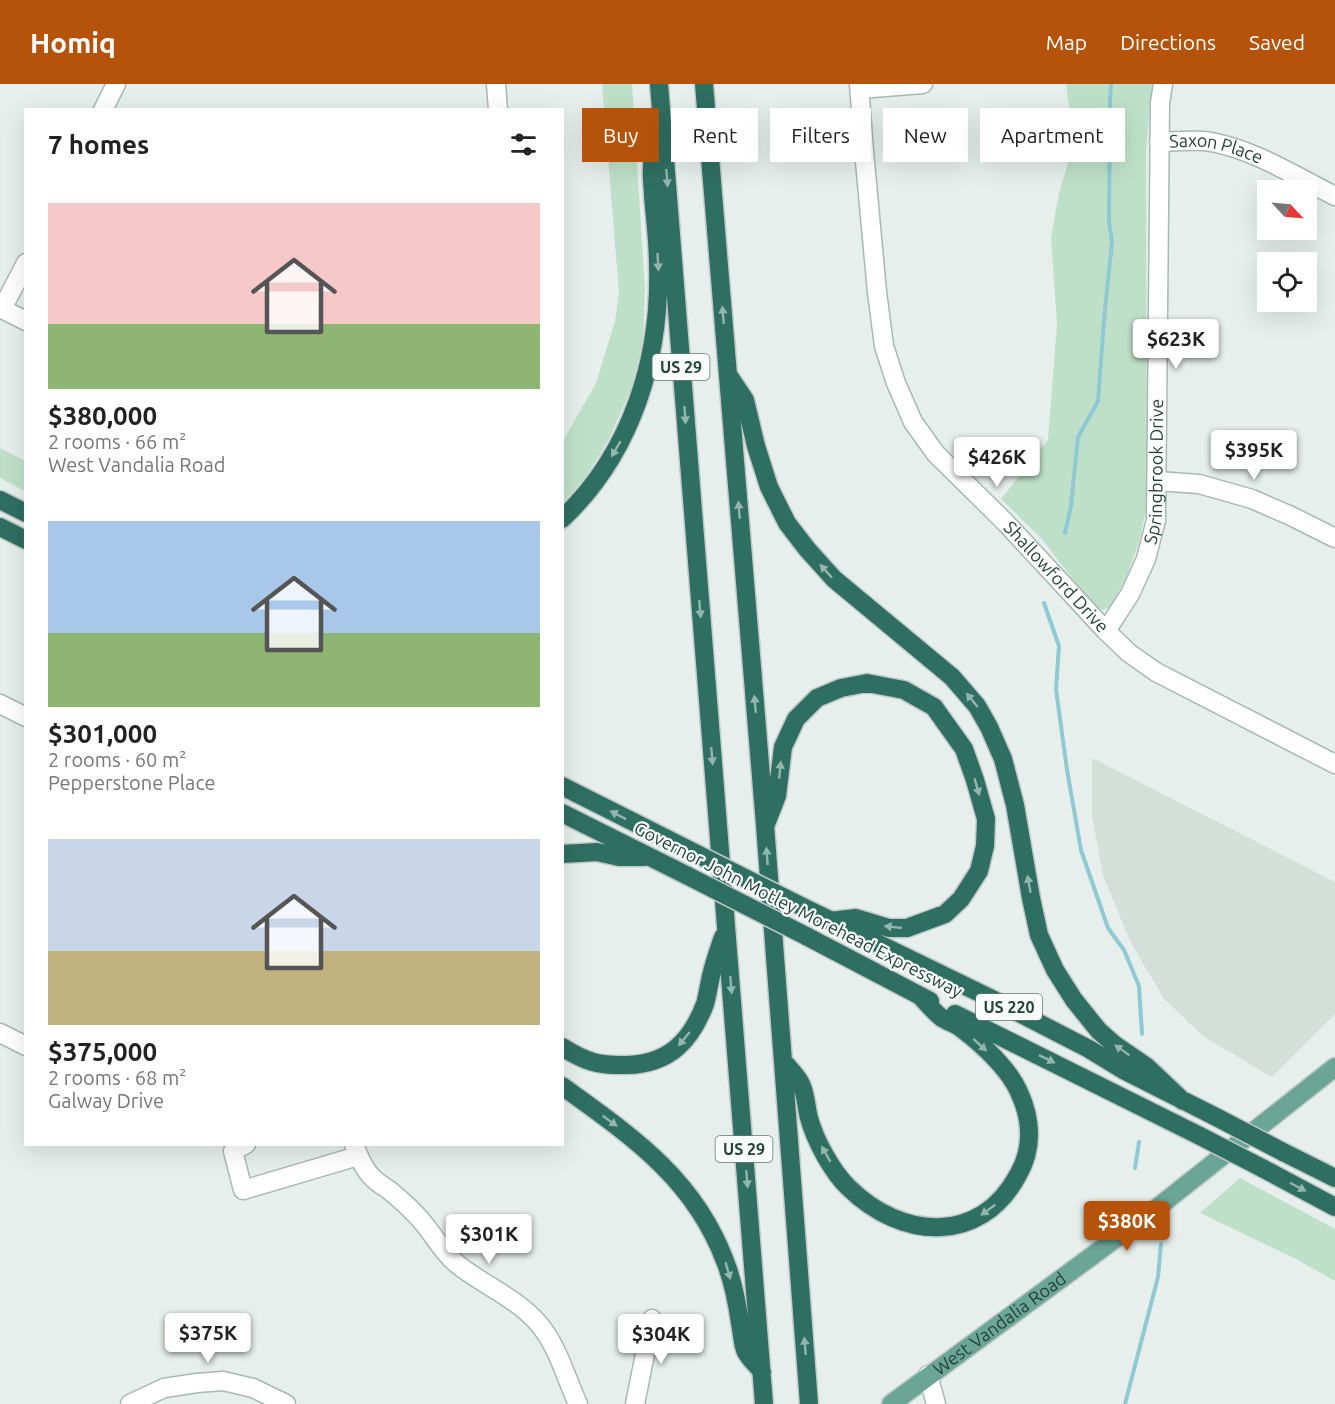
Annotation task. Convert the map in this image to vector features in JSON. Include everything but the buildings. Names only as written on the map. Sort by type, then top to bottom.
[{"type":"highway","name":"US 29","points":[[704,84],[765,825],[809,1404]]},
{"type":"highway","name":"US 29","points":[[660,92],[764,1404]]},
{"type":"highway","points":[[564,517],[596,480],[618,446],[644,387],[650,363],[659,301],[651,170],[660,92]]},
{"type":"highway","points":[[728,374],[745,400],[769,487],[787,523],[834,579],[952,677],[977,706],[989,727],[1003,759],[1015,806],[1031,898],[1040,934],[1055,970],[1074,1000],[1099,1031],[1147,1067],[1183,1101]]},
{"type":"highway","points":[[0,500],[24,512]]},
{"type":"highway","points":[[0,527],[24,539]]},
{"type":"highway","points":[[765,825],[777,796],[783,747],[796,719],[817,698],[841,688],[867,683],[904,690],[933,707],[964,749],[986,819],[985,846],[979,871],[961,899],[945,914],[907,928],[889,928],[856,918],[830,921]]},
{"type":"highway","name":"Governor John Motley Morehead Expressway","points":[[564,787],[830,921],[988,997],[1089,1049],[1125,1071],[1335,1178]]},
{"type":"highway","name":"Governor John Motley Morehead Expressway","points":[[564,814],[1200,1136],[1335,1207]]},
{"type":"highway","points":[[564,855],[597,852],[619,857],[650,856]]},
{"type":"highway","points":[[564,1048],[579,1058],[606,1066],[644,1064],[664,1057],[681,1045],[695,1026],[705,1003],[726,927]]},
{"type":"highway","points":[[783,1061],[801,1084],[809,1119],[835,1170],[848,1187],[875,1210],[896,1220],[928,1227],[945,1227],[977,1218],[1003,1197],[1014,1183],[1022,1167],[1029,1147],[1026,1110],[1007,1074],[987,1051],[961,1028],[942,1018],[919,995]]},
{"type":"highway","points":[[564,1087],[632,1137],[660,1162],[688,1193],[707,1222],[725,1261],[736,1296],[745,1351],[762,1372]]},
{"type":"main road","name":"West Vandalia Road","points":[[891,1404],[1153,1211],[1335,1067]]},
{"type":"street","points":[[104,108],[116,84]]},
{"type":"street","points":[[496,84],[498,108]]},
{"type":"street","points":[[860,87],[923,84]]},
{"type":"street","name":"Springbrook Drive","points":[[1106,631],[1130,594],[1146,559],[1156,520],[1159,142],[1163,84]]},
{"type":"street","name":"Shallowford Drive","points":[[860,87],[865,163],[884,346],[896,383],[913,422],[936,454],[1006,523],[1129,653],[1156,672],[1335,764]]},
{"type":"street","name":"Saxon Place","points":[[1159,142],[1209,142],[1241,150],[1335,196]]},
{"type":"street","points":[[24,267],[1,309],[24,320]]},
{"type":"street","points":[[1157,481],[1199,484],[1252,500],[1335,538]]},
{"type":"street","points":[[2,710],[24,716]]},
{"type":"street","points":[[0,1033],[24,1045]]},
{"type":"street","points":[[242,1146],[232,1151],[243,1190],[356,1150],[370,1176],[389,1190],[421,1220],[438,1245],[455,1263],[506,1296],[537,1322],[557,1351],[578,1404]]},
{"type":"street","points":[[635,1404],[652,1319]]},
{"type":"street","points":[[928,1375],[936,1404]]},
{"type":"street","points":[[130,1404],[164,1388],[223,1381],[253,1388],[286,1404]]},
{"type":"shaded area","points":[[1092,758],[1335,882],[1335,1014],[1272,1077],[1204,1037],[1164,999],[1130,941],[1103,875],[1092,816]]},
{"type":"green space","points":[[602,84],[632,84],[634,108],[604,108]]},
{"type":"green space","points":[[1066,84],[1153,84],[1146,153],[1147,506],[1139,542],[1127,576],[1110,608],[1099,610],[1041,538],[1001,499],[1048,440],[1057,324],[1051,238],[1059,193],[1068,162],[1125,162],[1125,108],[1069,108]]},
{"type":"green space","points":[[608,162],[637,162],[645,288],[643,345],[631,389],[609,439],[587,475],[564,502],[564,439],[596,383],[615,321],[619,293]]},
{"type":"green space","points":[[0,448],[24,460],[24,490],[0,478]]},
{"type":"green space","points":[[1240,1178],[1335,1229],[1335,1281],[1296,1259],[1200,1213]]},
{"type":"waterway","points":[[1065,533],[1071,506],[1078,437],[1098,401],[1112,242],[1109,222],[1111,84]]},
{"type":"waterway","points":[[1044,603],[1059,646],[1056,689],[1081,850],[1108,928],[1124,950],[1139,986],[1142,1034]]},
{"type":"waterway","points":[[1135,1168],[1139,1142]]},
{"type":"waterway","points":[[1125,1404],[1158,1277],[1161,1244]]}]
